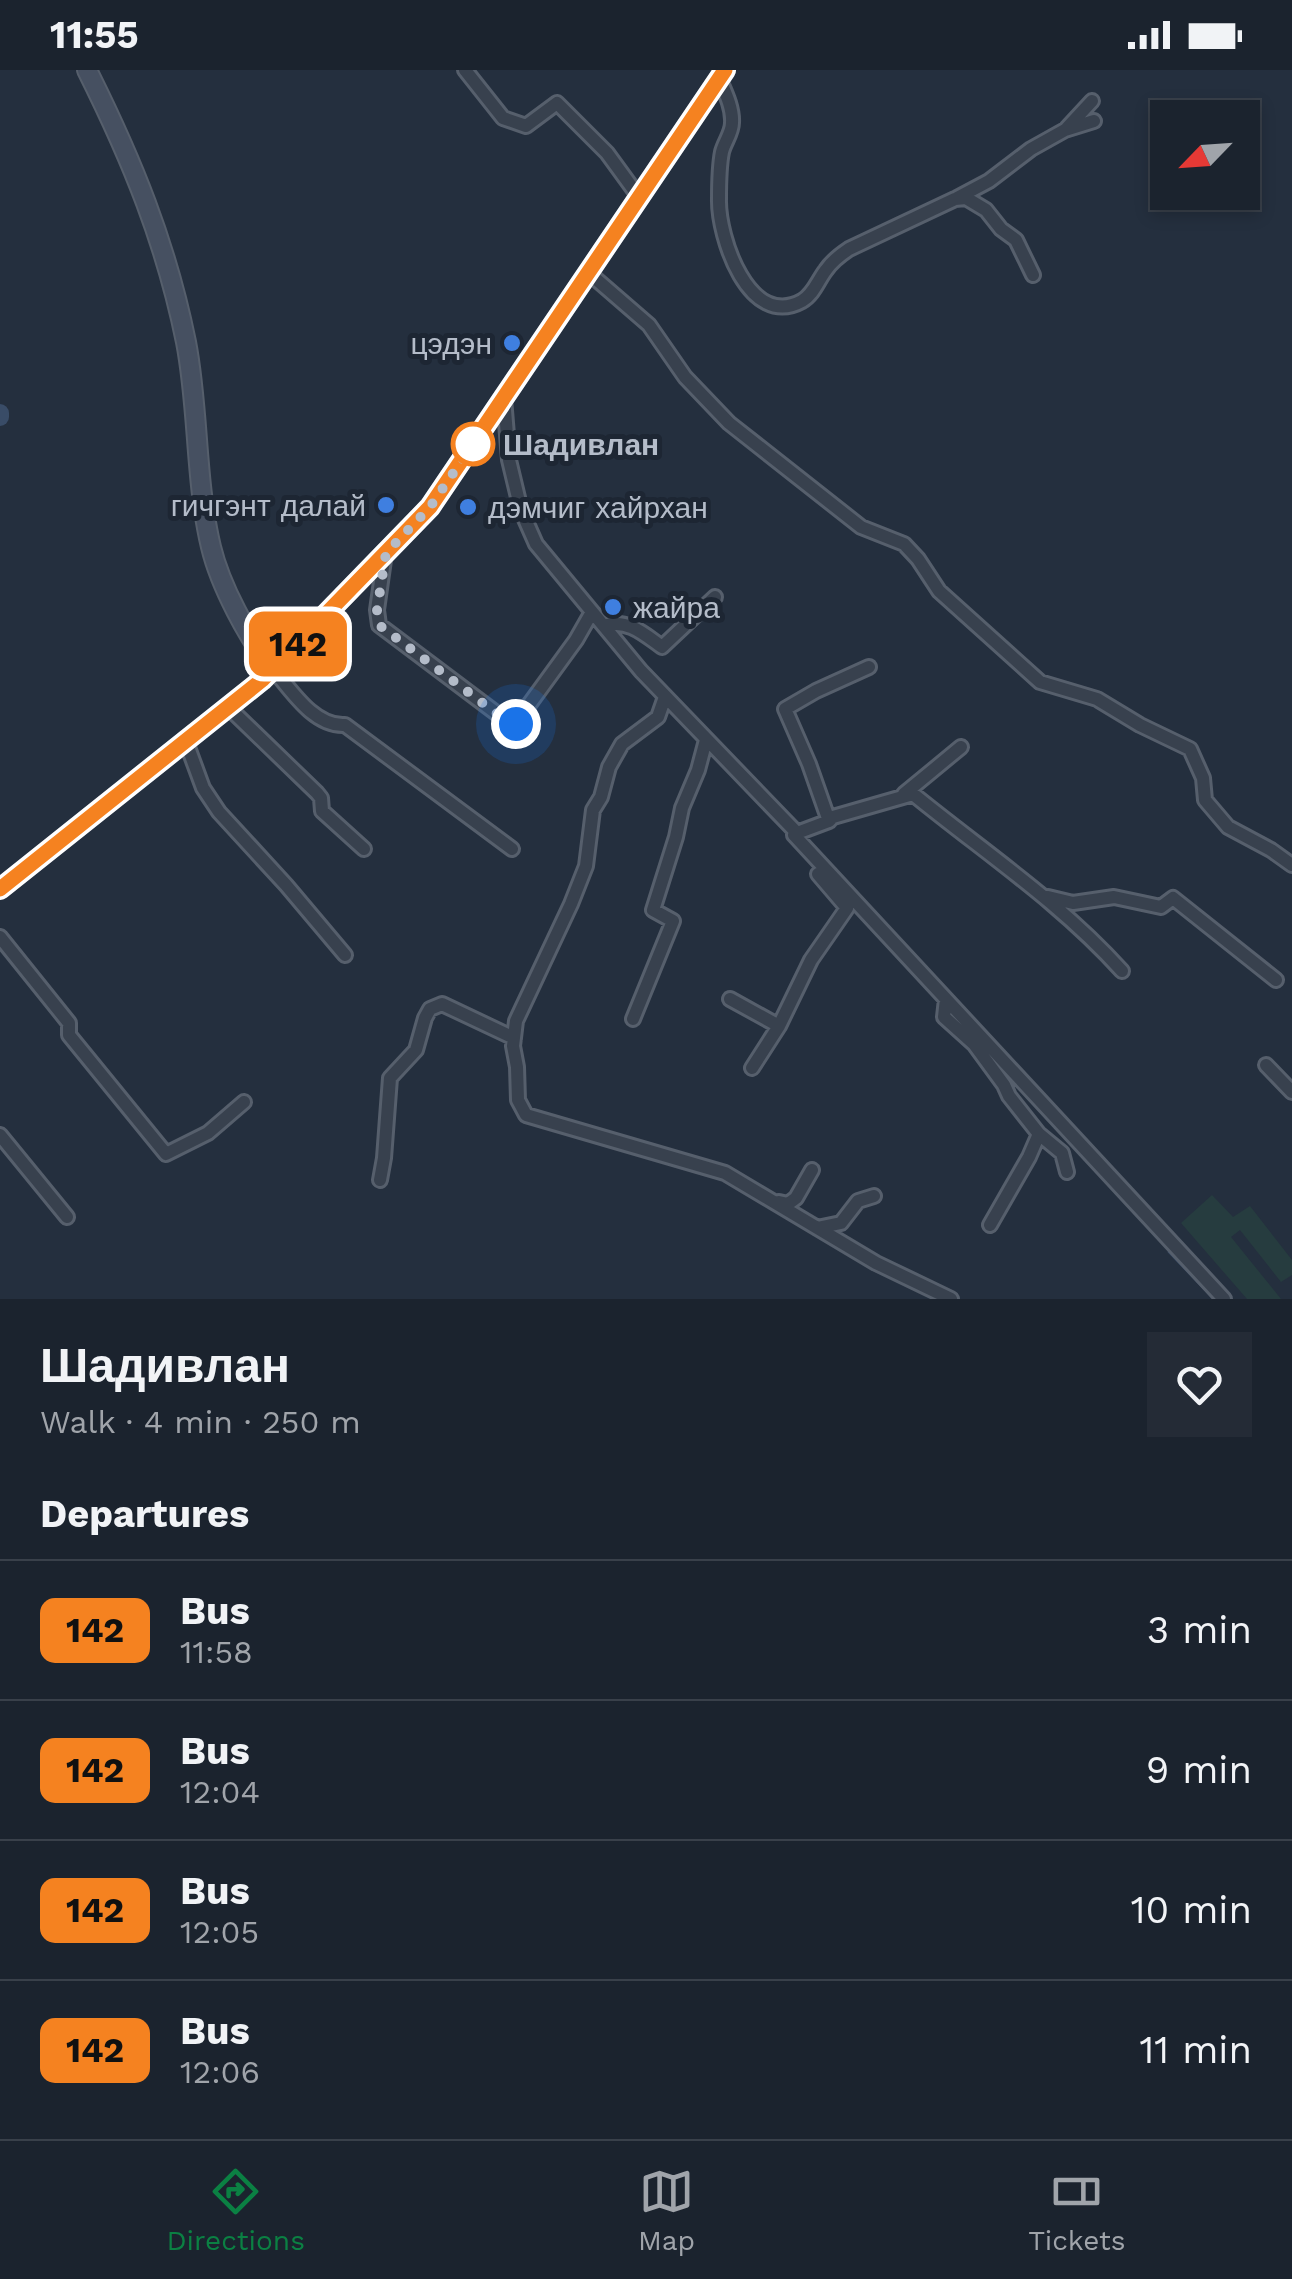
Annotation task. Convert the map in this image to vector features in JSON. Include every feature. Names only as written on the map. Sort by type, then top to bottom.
[{"type":"main road","points":[[87,70],[147,201],[174,289],[194,397],[205,520],[212,551],[223,584],[273,669]]},
{"type":"main road","points":[[0,889],[262,680],[430,507],[722,74]]},
{"type":"street","points":[[465,70],[503,118],[526,126],[557,104],[607,152],[639,197]]},
{"type":"street","points":[[722,74],[732,125],[722,153],[718,204],[726,243],[744,283],[760,300],[780,306],[801,302],[810,295],[835,259],[849,249],[989,181],[1065,130],[1094,121]]},
{"type":"street","points":[[1065,130],[1092,101]]},
{"type":"street","points":[[955,199],[966,198],[986,210],[1000,229],[1016,240],[1034,275]]},
{"type":"street","points":[[589,273],[650,326],[685,376],[752,442],[861,527],[904,544],[939,590],[1040,682],[1097,699],[1190,750],[1202,778],[1205,800],[1228,827],[1292,865]]},
{"type":"street","points":[[504,398],[509,460],[520,510],[536,544],[665,697],[1224,1299]]},
{"type":"street","points":[[386,553],[377,610],[379,625],[516,724],[592,612]]},
{"type":"street","points":[[604,626],[617,621],[635,627],[662,647],[715,597]]},
{"type":"street","points":[[829,820],[785,710],[816,690],[869,668]]},
{"type":"street","points":[[273,669],[323,720],[345,724],[512,849]]},
{"type":"street","points":[[665,697],[658,717],[622,744],[608,767],[602,797],[593,810],[586,866],[516,1021],[518,1100],[526,1115],[724,1173],[876,1263],[951,1299]]},
{"type":"street","points":[[227,706],[318,793],[322,810],[364,849]]},
{"type":"street","points":[[185,740],[202,788],[219,812],[345,955]]},
{"type":"street","points":[[633,1020],[673,922],[653,910],[706,740]]},
{"type":"street","points":[[902,795],[961,747]]},
{"type":"street","points":[[795,834],[833,817],[913,794],[1041,894],[1122,970]]},
{"type":"street","points":[[752,1068],[779,1026],[811,960],[847,908],[794,846],[795,834]]},
{"type":"street","points":[[1041,894],[1059,902],[1114,897],[1161,907],[1173,898],[1276,980]]},
{"type":"street","points":[[0,936],[69,1024],[69,1035],[166,1154],[208,1133],[244,1102]]},
{"type":"street","points":[[730,998],[779,1026]]},
{"type":"street","points":[[946,999],[944,1016],[974,1044],[1039,1134],[1062,1153],[1067,1172]]},
{"type":"street","points":[[380,1180],[390,1078],[416,1050],[430,1010],[442,1004],[514,1038]]},
{"type":"street","points":[[1266,1065],[1292,1092]]},
{"type":"street","points":[[990,1225],[1039,1134]]},
{"type":"street","points":[[0,1135],[67,1217]]},
{"type":"street","points":[[772,1200],[788,1204],[796,1198],[812,1170]]},
{"type":"street","points":[[817,1228],[840,1223],[858,1201],[874,1196]]},
{"type":"green space","points":[[1212,1195],[1233,1217],[1250,1206],[1292,1260],[1292,1275],[1281,1282],[1240,1230],[1231,1237],[1281,1299],[1247,1299],[1181,1223]]},
{"type":"waterway","points":[[1169,1252],[1214,1299]]},
{"type":"bus line","name":"142","points":[[0,889],[262,680],[430,507],[725,70]]},
{"type":"place","name":"цэдэн","points":[[512,343]]},
{"type":"place","name":"Шадивлан","points":[[473,444]]},
{"type":"place","name":"гичгэнт далай","points":[[386,505]]},
{"type":"place","name":"дэмчиг хайрхан","points":[[468,507]]},
{"type":"place","name":"жайра","points":[[613,607]]},
{"type":"route","points":[[473,444],[430,507],[386,553],[377,610],[379,625],[516,724]]}]
